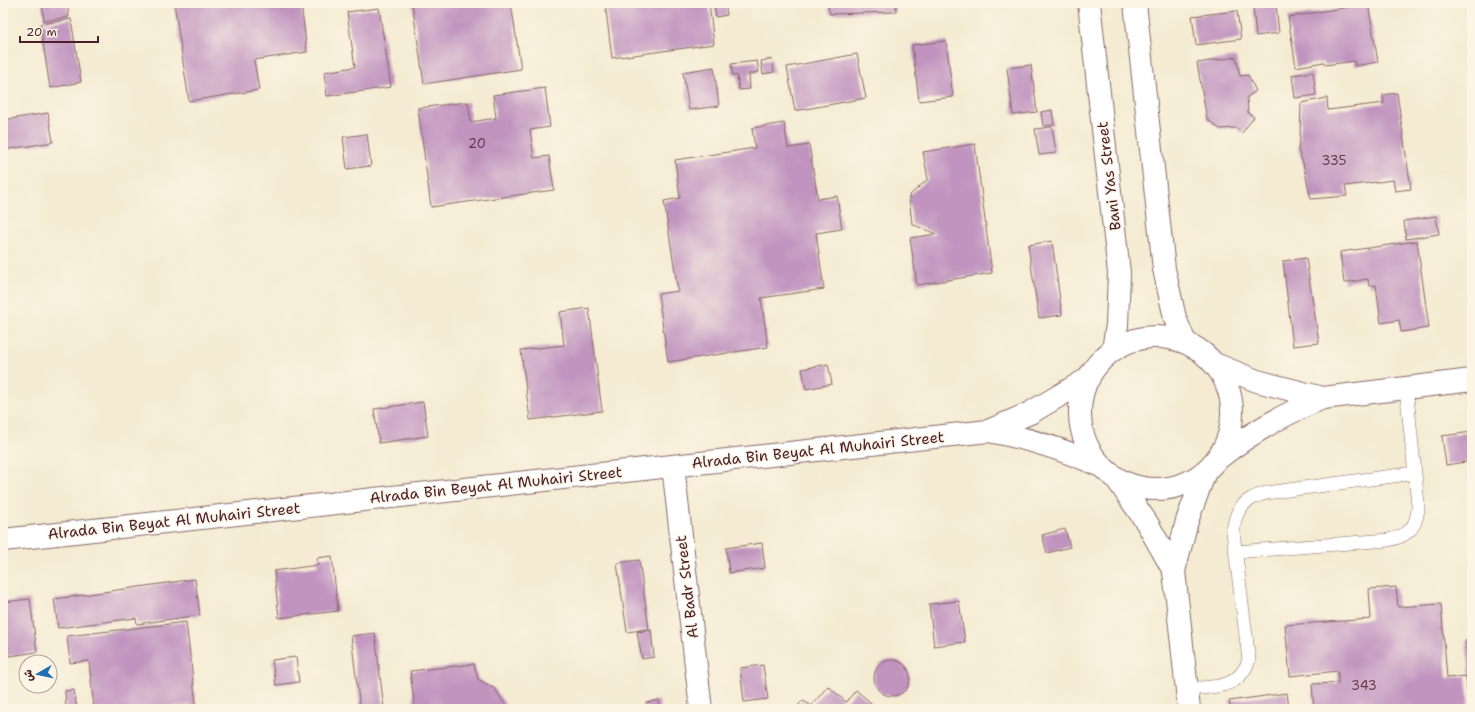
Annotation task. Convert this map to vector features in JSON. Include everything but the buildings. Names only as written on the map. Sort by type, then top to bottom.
[{"type":"street","name":"Bani Yas Street","points":[[1089,3],[1119,273],[1117,325],[1113,350]]},
{"type":"street","points":[[1135,3],[1164,269],[1175,318],[1185,342]]},
{"type":"street","points":[[1174,571],[1147,523],[1090,451],[1083,434],[1080,415],[1082,396],[1089,378],[1099,362],[1113,350],[1130,342],[1148,337],[1166,337],[1185,342],[1201,351],[1215,364],[1226,381],[1232,400],[1232,420],[1228,440],[1212,465],[1187,521],[1174,571],[1188,699]]},
{"type":"street","points":[[1215,364],[1257,381],[1323,398]]},
{"type":"street","name":"Alrada Bin Beyat Al Muhairi Street","points":[[3,540],[988,431],[1030,413],[1089,378]]},
{"type":"street","points":[[1212,465],[1258,430],[1323,398],[1472,380]]},
{"type":"street","name":"Alrada Bin Beyat Al Muhairi Street","points":[[988,431],[1034,441],[1072,454],[1133,486],[1152,490],[1171,489],[1189,483],[1212,465]]},
{"type":"street","name":"Al Badr Street","points":[[673,466],[701,709]]},
{"type":"lane","points":[[1235,552],[1397,539],[1412,529],[1416,521],[1418,504],[1406,387]]},
{"type":"lane","points":[[1188,699],[1231,683],[1240,678],[1248,665],[1249,650],[1233,532],[1234,521],[1238,510],[1245,502],[1255,496],[1266,493],[1415,473]]}]
